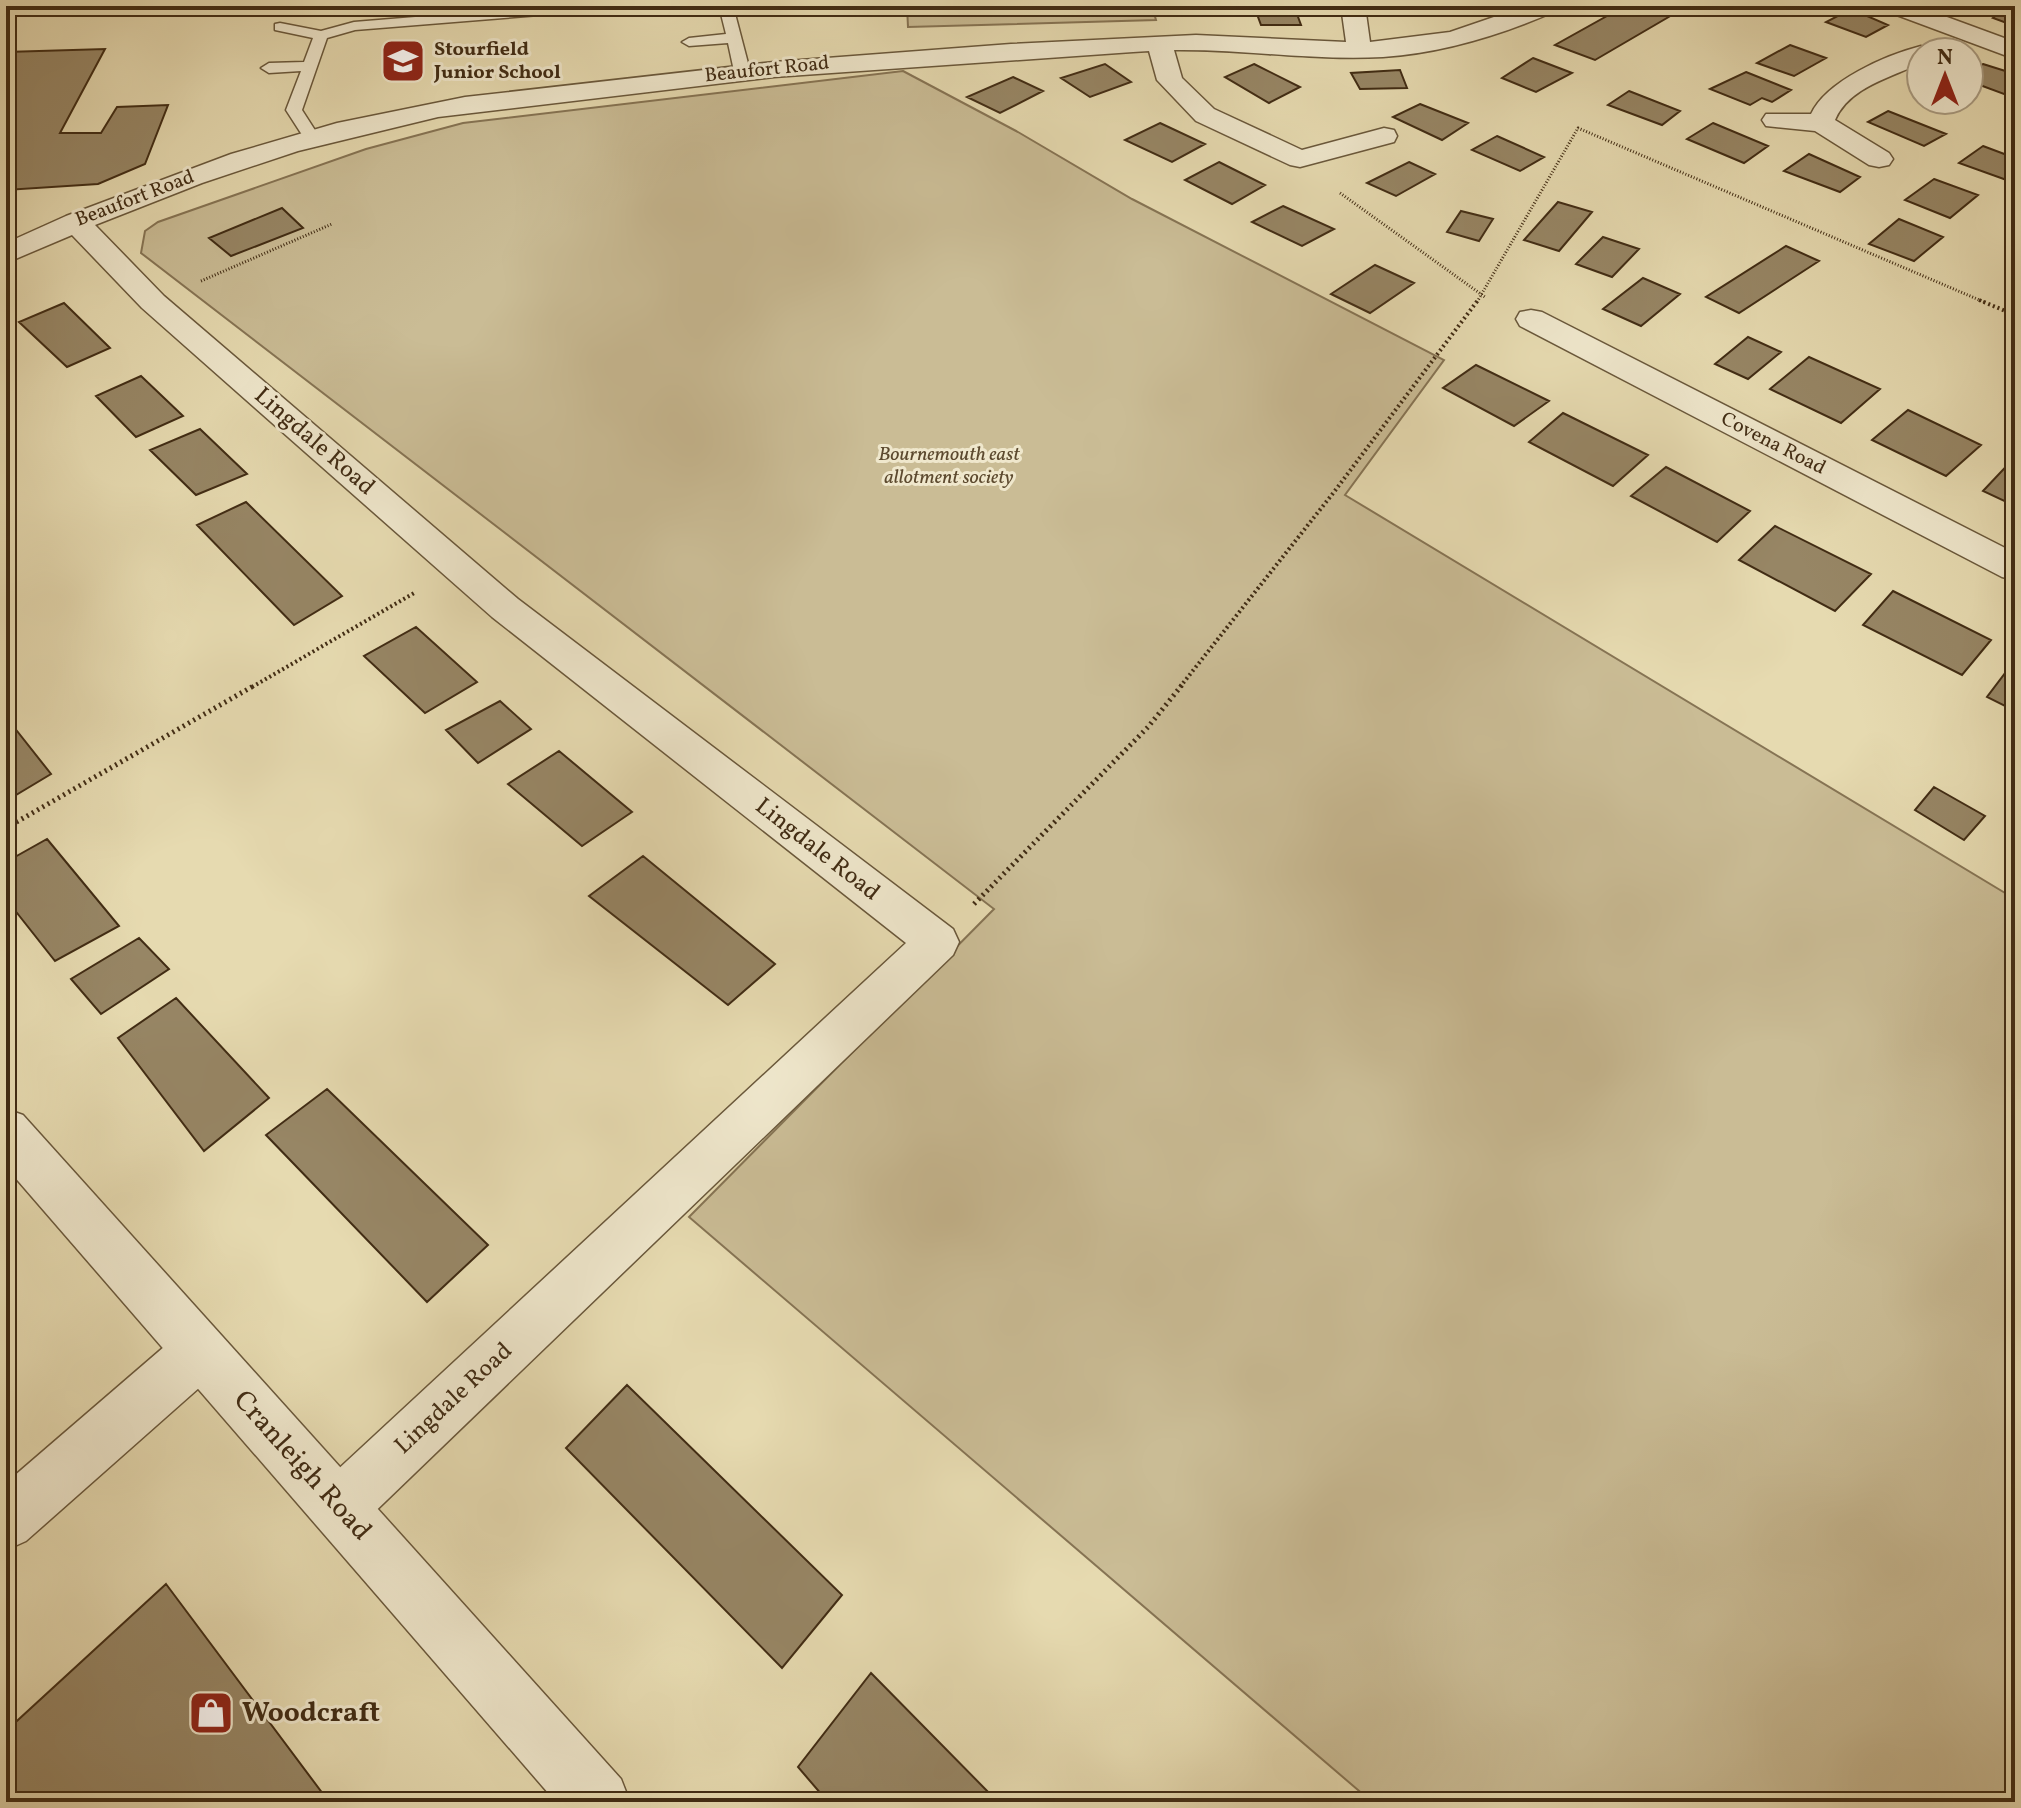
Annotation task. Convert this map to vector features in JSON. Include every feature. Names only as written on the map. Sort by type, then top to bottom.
[{"type":"street","points":[[1353,6],[1359,50]]},
{"type":"street","name":"Beaufort Road","points":[[6,254],[76,222],[210,170],[388,118],[458,106],[742,71],[932,55],[1159,43],[1234,43],[1359,50],[1434,45],[1512,22],[1547,6]]},
{"type":"street","points":[[1895,6],[2015,51]]},
{"type":"street","points":[[1951,36],[1959,31]]},
{"type":"street","points":[[1159,43],[1170,80],[1205,115],[1300,159],[1323,181]]},
{"type":"street","points":[[1821,123],[1830,102],[1846,88],[1905,62]]},
{"type":"street","points":[[1775,120],[1821,123],[1879,159]]},
{"type":"street","points":[[1300,159],[1384,136]]},
{"type":"street","name":"Lingdale Road","points":[[76,222],[153,302],[505,608],[937,942],[340,1506]]},
{"type":"street","name":"Covena Road","points":[[1531,319],[2015,568]]},
{"type":"street","name":"Cranleigh Road","points":[[6,1131],[198,1353],[340,1506],[598,1802]]},
{"type":"street","points":[[6,1521],[198,1353]]},
{"type":"lane","points":[[280,27],[321,35],[354,26],[602,6]]},
{"type":"lane","points":[[726,6],[742,71]]},
{"type":"lane","points":[[312,138],[294,110],[321,35]]},
{"type":"lane","points":[[689,42],[734,38]]},
{"type":"lane","points":[[269,68],[310,66]]},
{"type":"path","points":[[937,942],[1148,727],[1334,492],[1481,296],[1578,128],[2015,315]]},
{"type":"path","points":[[1323,181],[1481,296],[1531,319]]},
{"type":"path","points":[[153,302],[332,224]]},
{"type":"path","points":[[6,828],[458,568]]},
{"type":"green space","points":[[907,6],[1152,6],[1156,20],[908,27]]},
{"type":"green space","name":"Bournemouth east allotment society","points":[[903,71],[1018,132],[1132,199],[1444,360],[1345,495],[2015,899],[2015,1802],[1372,1802],[689,1217],[994,909],[141,253],[145,231],[158,222],[366,149],[463,123]]},
{"type":"building","points":[[1254,6],[1294,6],[1301,25],[1261,25]]},
{"type":"building","points":[[1400,6],[1439,6],[1442,13],[1404,14]]},
{"type":"building","points":[[1625,6],[1648,6],[1672,15],[1595,60],[1555,45]]},
{"type":"building","points":[[2009,6],[2015,7],[2015,26],[1993,18]]},
{"type":"building","points":[[1851,9],[1888,25],[1866,37],[1826,22]]},
{"type":"building","points":[[1790,45],[1826,58],[1794,76],[1757,63]]},
{"type":"building","points":[[105,49],[60,133],[101,133],[117,107],[168,105],[145,164],[98,184],[6,190],[6,52]]},
{"type":"building","points":[[1533,58],[1572,73],[1536,92],[1502,78]]},
{"type":"building","points":[[1105,64],[1131,82],[1090,97],[1061,78]]},
{"type":"building","points":[[1254,64],[1300,87],[1269,103],[1225,77]]},
{"type":"building","points":[[1985,65],[2015,74],[2015,95],[2012,97],[1985,87]]},
{"type":"building","points":[[1400,70],[1407,88],[1360,89],[1351,73]]},
{"type":"building","points":[[1746,72],[1791,90],[1772,102],[1762,98],[1750,105],[1710,89]]},
{"type":"building","points":[[1013,77],[1043,91],[1000,113],[967,97]]},
{"type":"building","points":[[1629,91],[1680,111],[1662,125],[1608,105]]},
{"type":"building","points":[[1420,104],[1468,123],[1442,140],[1393,117]]},
{"type":"building","points":[[1888,111],[1946,134],[1924,146],[1868,122]]},
{"type":"building","points":[[1160,123],[1205,144],[1172,162],[1125,140]]},
{"type":"building","points":[[1713,123],[1768,146],[1744,163],[1687,139]]},
{"type":"building","points":[[1497,136],[1544,157],[1520,171],[1472,150]]},
{"type":"building","points":[[1983,146],[2015,158],[2015,183],[1959,163]]},
{"type":"building","points":[[1809,154],[1860,177],[1840,192],[1784,171]]},
{"type":"building","points":[[1219,162],[1265,185],[1232,204],[1185,180]]},
{"type":"building","points":[[1409,162],[1435,174],[1396,196],[1367,183]]},
{"type":"building","points":[[1934,179],[1978,195],[1950,218],[1905,200]]},
{"type":"building","points":[[1558,202],[1592,212],[1559,251],[1524,240]]},
{"type":"building","points":[[1283,206],[1334,229],[1302,246],[1252,222]]},
{"type":"building","points":[[282,208],[303,228],[231,256],[209,238]]},
{"type":"building","points":[[1461,211],[1493,219],[1479,241],[1447,232]]},
{"type":"building","points":[[1899,219],[1943,237],[1914,261],[1869,244]]},
{"type":"building","points":[[1603,237],[1639,249],[1612,277],[1576,264]]},
{"type":"building","points":[[1786,246],[1819,261],[1739,313],[1706,297]]},
{"type":"building","points":[[1375,265],[1414,283],[1370,313],[1331,294]]},
{"type":"building","points":[[1643,278],[1680,294],[1641,326],[1603,309]]},
{"type":"building","points":[[64,303],[110,348],[67,367],[19,322]]},
{"type":"building","points":[[1748,337],[1781,352],[1748,379],[1715,364]]},
{"type":"building","points":[[1809,357],[1880,389],[1841,423],[1770,389]]},
{"type":"building","points":[[1476,365],[1549,401],[1514,426],[1443,388]]},
{"type":"building","points":[[141,376],[183,416],[136,437],[96,396]]},
{"type":"building","points":[[1908,410],[1981,445],[1946,476],[1872,440]]},
{"type":"building","points":[[1563,413],[1648,455],[1613,486],[1529,442]]},
{"type":"building","points":[[200,429],[247,474],[196,495],[150,450]]},
{"type":"building","points":[[2015,457],[2015,506],[1983,491]]},
{"type":"building","points":[[1666,467],[1750,511],[1717,542],[1631,496]]},
{"type":"building","points":[[246,502],[342,596],[294,625],[197,525]]},
{"type":"building","points":[[1775,526],[1871,574],[1835,611],[1739,560]]},
{"type":"building","points":[[1893,591],[1991,640],[1962,675],[1863,625]]},
{"type":"building","points":[[416,627],[477,682],[425,713],[364,656]]},
{"type":"building","points":[[2015,660],[2015,711],[1987,697]]},
{"type":"building","points":[[500,701],[531,729],[478,763],[446,730]]},
{"type":"building","points":[[6,717],[51,774],[6,801]]},
{"type":"building","points":[[559,751],[632,812],[582,846],[508,784]]},
{"type":"building","points":[[1934,787],[1985,816],[1964,840],[1915,810]]},
{"type":"building","points":[[47,839],[119,926],[55,961],[6,899],[6,862]]},
{"type":"building","points":[[643,856],[775,964],[728,1005],[589,896]]},
{"type":"building","points":[[139,938],[169,969],[101,1014],[71,979]]},
{"type":"building","points":[[176,998],[269,1098],[204,1151],[118,1038]]},
{"type":"building","points":[[327,1089],[488,1245],[427,1302],[266,1135]]},
{"type":"building","points":[[627,1385],[842,1595],[782,1668],[566,1448]]},
{"type":"building","points":[[166,1584],[329,1802],[6,1802],[6,1731]]},
{"type":"building","points":[[871,1673],[998,1802],[828,1802],[798,1767]]},
{"type":"place","name":"Stourfield Junior School","points":[[403,61]]},
{"type":"place","name":"Woodcraft","points":[[211,1713]]}]
